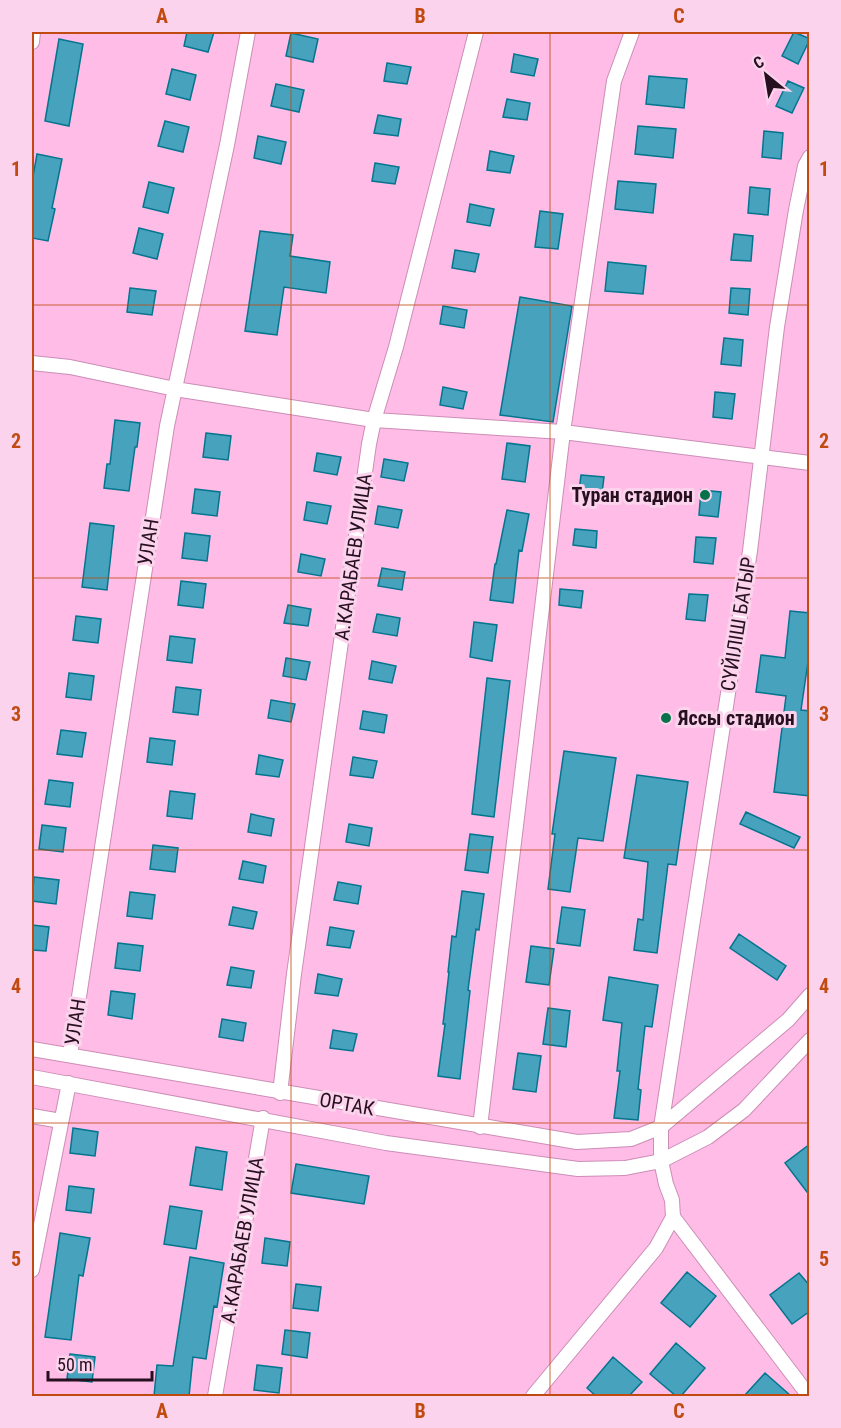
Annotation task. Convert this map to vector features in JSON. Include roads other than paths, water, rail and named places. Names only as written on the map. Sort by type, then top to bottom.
[{"type":"street","points":[[32,42],[33,32]]},
{"type":"street","name":"УЛАН","points":[[70,1055],[131,646],[167,426],[248,32]]},
{"type":"street","name":"А.КАРАБАЕВ УЛИЦА","points":[[280,1093],[356,529],[374,420],[399,336],[476,32]]},
{"type":"street","points":[[480,1127],[563,432],[614,81],[632,32]]},
{"type":"street","name":"СҮЙІЛІШ БАТЫР","points":[[673,1217],[672,1200],[661,1161],[661,1127],[750,551],[777,327],[804,166],[810,157]]},
{"type":"street","points":[[32,363],[70,367],[175,388],[374,420],[563,432],[810,463]]},
{"type":"street","name":"ОРТАК","points":[[32,1049],[578,1143],[631,1139],[661,1127],[788,1020],[810,995]]},
{"type":"street","name":"ОРТАК","points":[[32,1077],[263,1118],[386,1143],[578,1169],[625,1168],[661,1161],[708,1137],[744,1110],[810,1040]]},
{"type":"street","points":[[32,1270],[69,1083]]},
{"type":"street","points":[[32,1116],[61,1121]]},
{"type":"street","name":"А.КАРАБАЕВ УЛИЦА","points":[[215,1396],[263,1118]]},
{"type":"street","points":[[533,1396],[656,1248],[673,1217],[809,1396]]},
{"type":"place","name":"Туран стадион","points":[[705,495]]},
{"type":"place","name":"Яссы стадион","points":[[666,718]]}]
